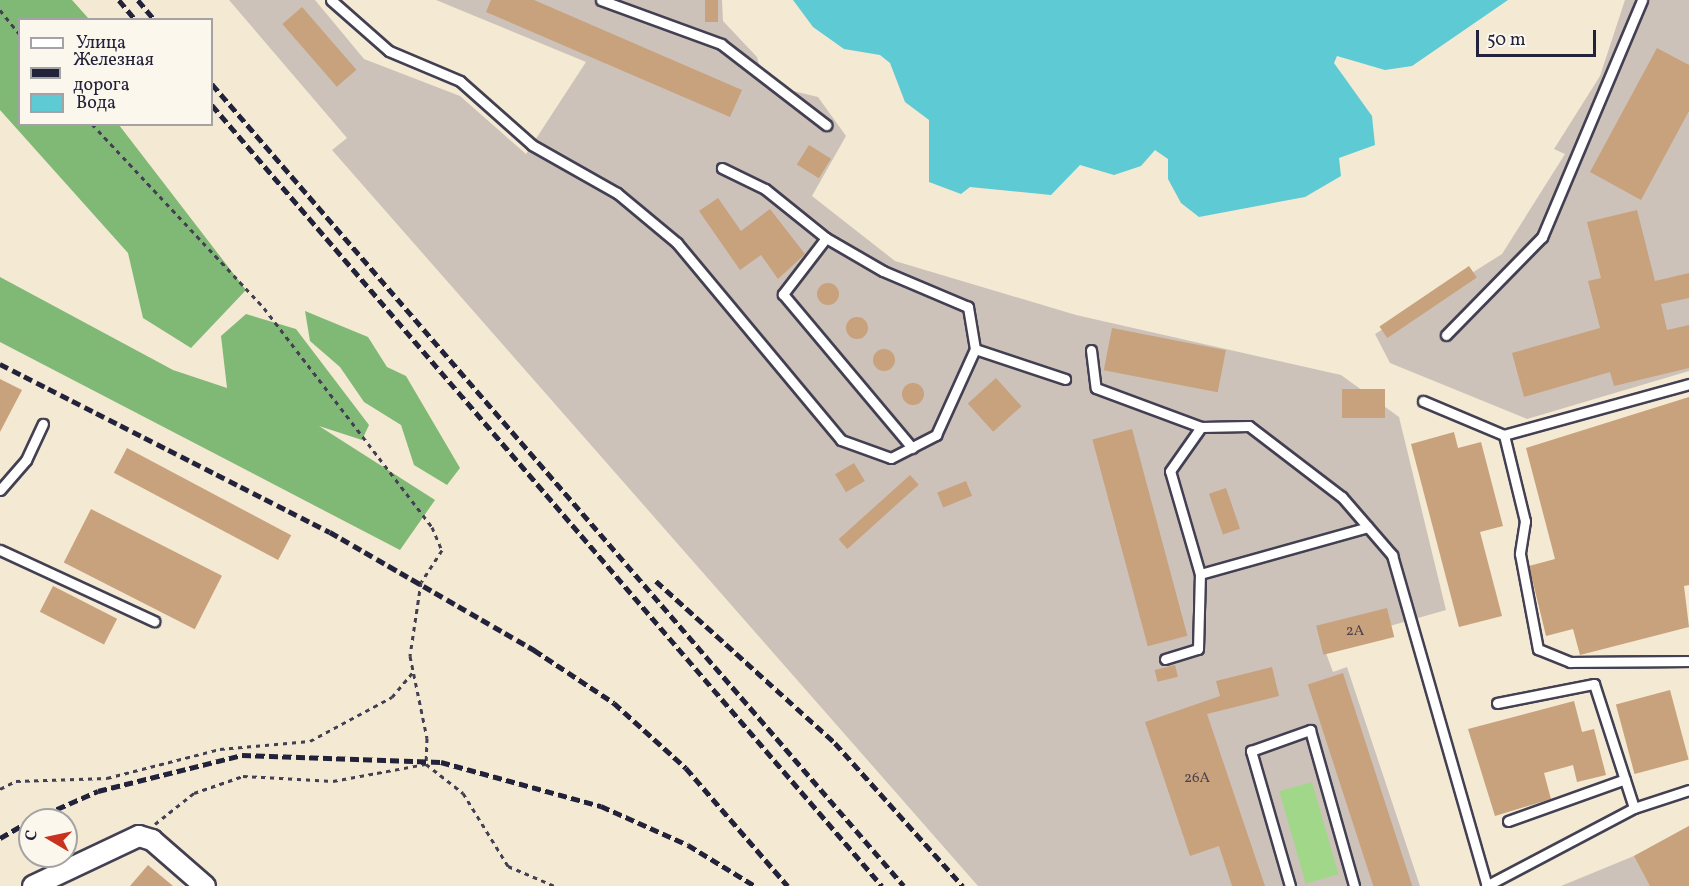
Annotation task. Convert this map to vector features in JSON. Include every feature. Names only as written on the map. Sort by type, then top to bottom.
[{"type":"street","points":[[33,886],[139,836],[152,840],[205,886]]},
{"type":"lane","points":[[331,0],[389,51],[460,81],[532,145],[617,194],[677,243],[841,440],[891,458],[936,435],[975,350],[968,307],[883,271],[826,238],[765,189],[722,168]]},
{"type":"lane","points":[[601,0],[720,44],[826,125]]},
{"type":"lane","points":[[1446,335],[1542,237],[1642,0]]},
{"type":"lane","points":[[826,238],[783,294],[912,447]]},
{"type":"lane","points":[[975,350],[1065,379]]},
{"type":"lane","points":[[1091,350],[1096,388],[1201,427],[1249,426],[1342,497],[1392,555],[1487,886],[1634,808],[1689,790]]},
{"type":"lane","points":[[1423,400],[1504,435],[1689,384]]},
{"type":"lane","points":[[0,490],[26,460],[43,424]]},
{"type":"lane","points":[[1165,659],[1198,649],[1200,574],[1170,471],[1201,427]]},
{"type":"lane","points":[[1504,435],[1525,521],[1520,554],[1538,650],[1570,662],[1689,661]]},
{"type":"lane","points":[[1200,574],[1368,527]]},
{"type":"lane","points":[[0,549],[154,621]]},
{"type":"lane","points":[[1497,703],[1594,684],[1634,808]]},
{"type":"lane","points":[[1290,886],[1251,751],[1310,730],[1354,886]]},
{"type":"lane","points":[[1508,822],[1625,779]]},
{"type":"path","points":[[0,10],[18,32]]},
{"type":"path","points":[[94,126],[264,308],[432,527],[442,550],[421,582],[414,609],[413,672],[427,738],[426,764]]},
{"type":"path","points":[[0,789],[16,781],[107,778],[220,749],[310,741],[392,697],[413,672]]},
{"type":"path","points":[[139,836],[194,793],[243,776],[333,781],[426,764]]},
{"type":"path","points":[[426,764],[468,799],[508,866],[555,886]]},
{"type":"shaded area","points":[[229,0],[315,0],[364,59],[460,96],[526,154],[586,62],[436,0],[722,0],[723,21],[757,57],[761,71],[785,89],[818,97],[846,136],[812,196],[895,261],[1076,315],[1341,375],[1399,417],[1446,610],[1323,645],[1333,672],[1347,667],[1420,886],[978,886],[332,150],[347,138]]},
{"type":"shaded area","points":[[1625,0],[1689,0],[1689,371],[1527,419],[1390,363],[1375,334],[1502,254],[1565,154],[1554,149],[1600,76]]},
{"type":"shaded area","points":[[1689,826],[1689,886],[1561,886],[1634,856]]},
{"type":"green space","points":[[0,0],[72,0],[88,18],[18,18],[18,126],[120,126],[246,290],[191,348],[143,318],[128,253],[0,110]]},
{"type":"green space","points":[[0,277],[173,370],[227,388],[221,336],[246,314],[296,329],[369,425],[362,440],[319,426],[435,500],[400,550],[0,342]]},
{"type":"green space","points":[[305,311],[368,337],[387,367],[406,376],[460,468],[447,485],[414,465],[401,425],[364,402],[340,367],[310,341]]},
{"type":"green space","points":[[1312,782],[1338,874],[1306,884],[1279,791]]},
{"type":"water","points":[[793,0],[1508,0],[1412,66],[1385,70],[1337,56],[1334,63],[1372,116],[1375,145],[1339,158],[1341,176],[1305,197],[1199,217],[1181,203],[1168,179],[1168,159],[1155,150],[1141,166],[1114,175],[1080,165],[1051,195],[970,187],[961,194],[929,182],[929,120],[905,102],[890,63],[880,55],[844,49],[813,27]]},
{"type":"building","points":[[491,0],[534,0],[742,90],[730,117],[486,12]]},
{"type":"building","points":[[705,0],[718,0],[718,22],[705,22]]},
{"type":"building","points":[[302,7],[356,70],[337,87],[282,24]]},
{"type":"building","points":[[1657,48],[1689,65],[1689,111],[1641,200],[1590,172]]},
{"type":"building","points":[[809,145],[831,159],[819,178],[797,165]]},
{"type":"building","points":[[718,198],[741,231],[770,209],[805,254],[778,279],[761,255],[740,270],[699,211]]},
{"type":"building","points":[[1637,210],[1655,281],[1689,273],[1689,298],[1661,304],[1667,330],[1689,325],[1689,368],[1614,386],[1610,372],[1524,397],[1512,353],[1600,328],[1588,281],[1601,278],[1587,222]]},
{"type":"building","points":[[1469,266],[1477,278],[1387,338],[1379,326]]},
{"type":"building","points":[[828,283],[836,286],[839,294],[836,302],[828,305],[820,302],[817,294],[820,286]]},
{"type":"building","points":[[857,317],[865,320],[868,328],[865,336],[857,339],[849,336],[846,328],[849,320]]},
{"type":"building","points":[[1112,328],[1226,350],[1218,392],[1104,370]]},
{"type":"building","points":[[884,349],[892,352],[895,360],[892,368],[884,371],[876,368],[873,360],[876,352]]},
{"type":"building","points":[[996,378],[1021,406],[993,432],[968,403]]},
{"type":"building","points":[[0,379],[22,390],[0,432]]},
{"type":"building","points":[[913,383],[921,386],[924,394],[921,402],[913,405],[905,402],[902,394],[905,386]]},
{"type":"building","points":[[1342,389],[1385,389],[1385,418],[1342,418]]},
{"type":"building","points":[[1689,397],[1689,585],[1684,586],[1689,627],[1580,655],[1573,629],[1546,636],[1529,566],[1555,559],[1526,448]]},
{"type":"building","points":[[1132,429],[1187,636],[1148,646],[1092,440]]},
{"type":"building","points":[[1454,432],[1458,448],[1481,442],[1503,526],[1480,532],[1502,616],[1459,627],[1411,444]]},
{"type":"building","points":[[127,448],[291,535],[278,560],[114,473]]},
{"type":"building","points":[[854,463],[865,481],[846,492],[835,474]]},
{"type":"building","points":[[910,475],[919,485],[847,549],[839,539]]},
{"type":"building","points":[[966,481],[972,496],[943,507],[937,493]]},
{"type":"building","points":[[1226,488],[1240,529],[1223,535],[1209,494]]},
{"type":"building","points":[[91,509],[222,576],[195,629],[64,562]]},
{"type":"building","points":[[53,586],[117,619],[104,645],[40,612]]},
{"type":"building","points":[[1387,608],[1394,637],[1323,655],[1316,626]]},
{"type":"building","points":[[1175,665],[1178,677],[1158,682],[1155,670]]},
{"type":"building","points":[[1272,667],[1279,696],[1207,714],[1265,886],[1232,886],[1219,846],[1190,856],[1145,722],[1220,696],[1216,681]]},
{"type":"building","points":[[1343,673],[1412,886],[1373,886],[1308,684]]},
{"type":"building","points":[[1670,690],[1689,760],[1635,774],[1616,704]]},
{"type":"building","points":[[1574,701],[1582,732],[1594,729],[1606,775],[1577,782],[1573,765],[1544,773],[1551,799],[1495,816],[1468,729]]},
{"type":"building","points":[[1689,826],[1689,886],[1650,886],[1634,856]]},
{"type":"building","points":[[148,865],[173,886],[130,886]]},
{"type":"railway","points":[[119,0],[134,18]]},
{"type":"railway","points":[[138,0],[153,18]]},
{"type":"railway","points":[[213,85],[904,886]]},
{"type":"railway","points":[[213,106],[882,886]]},
{"type":"railway","points":[[0,364],[330,532],[534,650],[614,703],[686,768],[788,886]]},
{"type":"railway","points":[[656,581],[835,743],[963,886]]},
{"type":"railway","points":[[59,808],[98,791],[242,755],[441,762],[601,806],[688,845],[755,886]]},
{"type":"railway","points":[[0,838],[18,828]]}]
